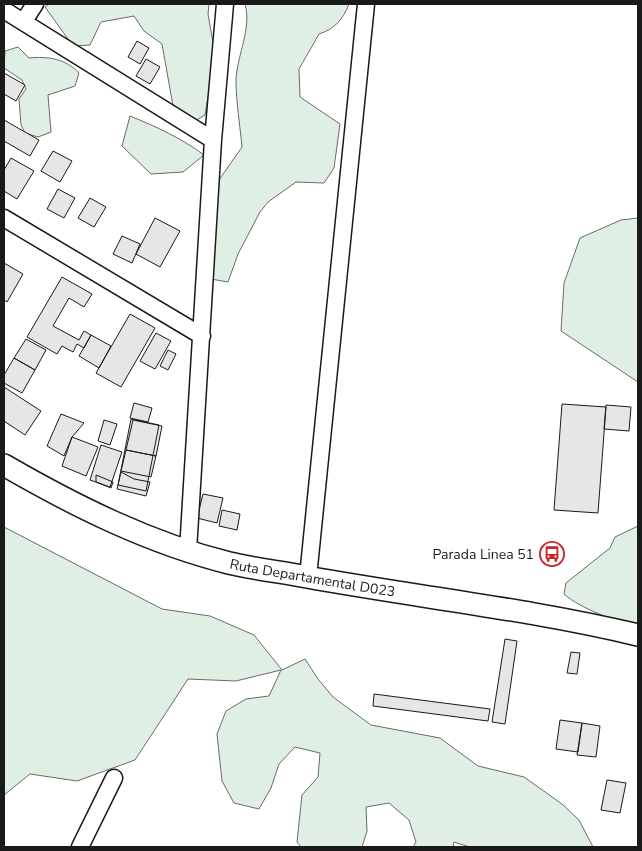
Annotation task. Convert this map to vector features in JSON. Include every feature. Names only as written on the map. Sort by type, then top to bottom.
[{"type":"main road","name":"Ruta Departamental D023","points":[[4,465],[87,510],[132,530],[188,551],[230,563],[576,620],[638,634]]},
{"type":"street","points":[[24,21],[35,4]]},
{"type":"street","points":[[188,551],[213,140],[225,4]]},
{"type":"street","points":[[308,577],[366,4]]},
{"type":"street","points":[[4,10],[213,140]]},
{"type":"street","points":[[4,218],[202,336]]},
{"type":"street","points":[[80,847],[114,778]]},
{"type":"green space","points":[[49,4],[209,4],[208,14],[215,54],[205,115],[188,125],[173,106],[162,44],[144,31],[134,16],[101,22],[90,45],[73,46],[45,7]]},
{"type":"green space","points":[[245,4],[349,4],[338,23],[319,34],[299,69],[300,97],[340,124],[334,168],[324,183],[296,182],[268,202],[260,212],[238,254],[228,282],[205,278],[214,187],[242,147],[236,80],[247,22]]},
{"type":"green space","points":[[18,47],[29,58],[56,59],[68,64],[79,73],[75,86],[48,95],[51,132],[38,137],[25,133],[21,125],[19,99],[26,89],[22,80],[4,68],[5,51]]},
{"type":"green space","points":[[130,116],[168,133],[204,155],[183,172],[151,174],[122,146]]},
{"type":"green space","points":[[638,218],[638,382],[561,331],[564,283],[580,238],[621,220]]},
{"type":"green space","points":[[638,526],[638,625],[620,622],[599,614],[564,594],[566,583],[610,548],[615,537]]},
{"type":"green space","points":[[4,527],[162,609],[210,616],[254,635],[282,670],[305,659],[333,697],[371,725],[440,738],[478,766],[524,777],[562,804],[579,820],[593,847],[470,847],[454,842],[453,847],[413,847],[416,842],[409,820],[389,803],[366,807],[367,831],[362,847],[301,847],[297,842],[302,795],[318,777],[320,753],[295,747],[279,764],[271,788],[259,809],[234,803],[222,781],[217,734],[226,711],[246,699],[269,696],[281,670],[236,681],[188,679],[135,760],[77,781],[30,774],[4,795]]},
{"type":"building","points":[[137,41],[149,48],[140,64],[128,57]]},
{"type":"building","points":[[146,59],[160,67],[150,84],[136,76]]},
{"type":"building","points":[[4,73],[25,85],[16,101],[4,94]]},
{"type":"building","points":[[4,120],[39,140],[30,156],[4,141]]},
{"type":"building","points":[[53,151],[72,161],[60,182],[41,171]]},
{"type":"building","points":[[11,158],[34,171],[17,199],[4,191],[4,170]]},
{"type":"building","points":[[58,189],[75,198],[64,218],[47,209]]},
{"type":"building","points":[[90,198],[106,207],[94,227],[78,218]]},
{"type":"building","points":[[155,218],[180,231],[160,267],[136,254]]},
{"type":"building","points":[[122,236],[140,244],[132,263],[113,254]]},
{"type":"building","points":[[4,263],[23,274],[7,302],[4,300]]},
{"type":"building","points":[[62,277],[92,294],[84,307],[69,298],[53,326],[79,340],[84,331],[91,335],[84,348],[77,344],[73,352],[62,346],[57,354],[27,337]]},
{"type":"building","points":[[130,314],[155,328],[121,387],[96,373]]},
{"type":"building","points":[[156,333],[171,341],[155,369],[140,361]]},
{"type":"building","points":[[91,335],[111,346],[99,368],[79,356]]},
{"type":"building","points":[[26,339],[46,350],[35,370],[14,358]]},
{"type":"building","points":[[168,350],[176,354],[168,370],[160,366]]},
{"type":"building","points":[[14,358],[35,370],[22,393],[4,383],[4,375]]},
{"type":"building","points":[[4,387],[41,411],[25,435],[4,421]]},
{"type":"building","points":[[134,403],[152,408],[148,422],[130,418]]},
{"type":"building","points":[[562,404],[606,407],[598,513],[554,510]]},
{"type":"building","points":[[606,405],[631,407],[629,431],[604,429]]},
{"type":"building","points":[[61,414],[84,423],[72,437],[64,456],[47,446]]},
{"type":"building","points":[[131,419],[159,425],[146,491],[118,485]]},
{"type":"building","points":[[104,420],[117,424],[110,445],[98,441]]},
{"type":"building","points":[[133,420],[162,426],[156,456],[126,450]]},
{"type":"building","points":[[72,437],[98,447],[86,476],[62,466]]},
{"type":"building","points":[[101,445],[122,452],[110,487],[90,480]]},
{"type":"building","points":[[126,450],[156,456],[151,477],[121,471]]},
{"type":"building","points":[[121,472],[134,479],[150,482],[146,496],[117,489]]},
{"type":"building","points":[[96,475],[113,482],[111,488],[96,482]]},
{"type":"building","points":[[203,494],[223,498],[217,523],[197,518]]},
{"type":"building","points":[[222,510],[240,514],[237,530],[219,526]]},
{"type":"building","points":[[505,639],[517,641],[505,724],[492,722]]},
{"type":"building","points":[[571,652],[580,653],[577,674],[567,673]]},
{"type":"building","points":[[374,694],[490,709],[488,721],[373,706]]},
{"type":"building","points":[[560,720],[582,723],[578,752],[556,749]]},
{"type":"building","points":[[582,723],[600,726],[596,757],[577,755]]},
{"type":"building","points":[[607,780],[626,783],[620,813],[601,810]]},
{"type":"place","name":"Parada Linea 51","points":[[552,554]]}]
